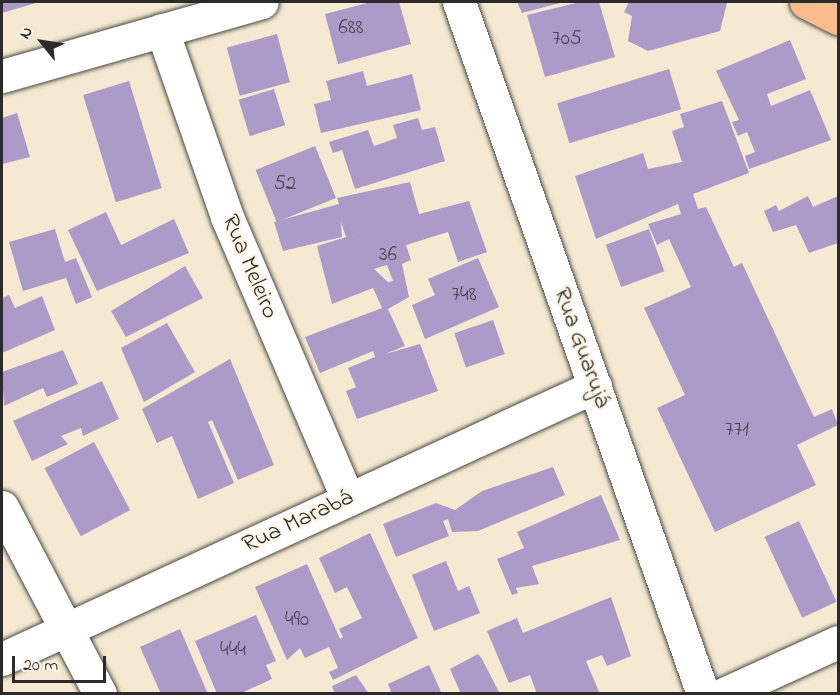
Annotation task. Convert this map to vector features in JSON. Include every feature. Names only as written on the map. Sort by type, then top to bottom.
[{"type":"street","points":[[2,76],[262,2]]},
{"type":"street","name":"Rua Guarujá","points":[[459,2],[703,693]]},
{"type":"street","name":"Rua Meleiro","points":[[162,30],[227,217],[348,499]]},
{"type":"street","name":"Rua Marabá","points":[[2,658],[595,386]]},
{"type":"street","points":[[2,507],[100,693]]},
{"type":"street","points":[[724,693],[838,642]]},
{"type":"building","points":[[2,2],[39,2],[2,13]]},
{"type":"building","points":[[371,2],[399,2],[411,44],[338,64],[325,14]]},
{"type":"building","points":[[517,2],[564,2],[522,13]]},
{"type":"building","points":[[580,2],[599,2],[615,57],[545,77],[527,15]]},
{"type":"building","points":[[629,2],[727,3],[720,31],[648,51],[628,41],[632,16],[624,12]]},
{"type":"building","points":[[277,34],[290,82],[240,96],[227,47]]},
{"type":"building","points":[[790,40],[806,79],[767,94],[771,106],[810,90],[831,140],[749,169],[745,156],[755,152],[747,132],[738,136],[732,122],[739,120],[716,71]]},
{"type":"building","points":[[669,69],[681,109],[569,143],[557,103]]},
{"type":"building","points":[[363,71],[367,86],[412,74],[421,110],[321,133],[314,104],[331,100],[326,81]]},
{"type":"building","points":[[129,81],[162,188],[116,202],[83,95]]},
{"type":"building","points":[[274,89],[285,125],[250,136],[239,100]]},
{"type":"building","points":[[722,101],[749,173],[693,194],[698,209],[706,207],[734,267],[742,263],[814,417],[832,409],[838,425],[797,445],[816,485],[715,532],[657,408],[685,395],[644,308],[691,287],[669,239],[657,245],[648,224],[681,214],[678,204],[596,239],[575,176],[643,153],[648,169],[682,162],[672,131],[684,127],[680,114]]},
{"type":"building","points":[[17,113],[30,157],[2,164],[2,118]]},
{"type":"building","points":[[418,118],[422,130],[435,127],[445,161],[355,189],[342,150],[333,153],[329,142],[368,130],[374,146],[397,138],[393,125]]},
{"type":"building","points":[[315,146],[336,198],[277,222],[256,170]]},
{"type":"building","points":[[410,182],[419,214],[469,201],[487,252],[458,262],[448,232],[406,245],[411,260],[402,264],[409,297],[388,309],[405,346],[385,354],[420,344],[438,391],[357,419],[346,391],[356,387],[348,368],[375,357],[373,351],[320,373],[305,337],[382,308],[373,288],[332,304],[317,246],[382,226],[346,237],[341,222],[342,237],[283,251],[274,222],[339,204],[337,198]],"holes":[[[387,265],[393,281],[388,282],[374,269]]]},
{"type":"building","points":[[808,196],[813,207],[838,196],[838,243],[809,253],[796,225],[773,232],[764,211],[776,205],[779,211]]},
{"type":"building","points":[[106,212],[121,245],[174,219],[189,253],[97,291],[68,230]]},
{"type":"building","points":[[55,229],[65,262],[76,258],[92,297],[76,304],[66,278],[23,291],[9,242]]},
{"type":"building","points":[[649,229],[664,271],[621,287],[606,245]]},
{"type":"building","points":[[478,258],[499,307],[425,339],[412,305],[435,295],[428,279]]},
{"type":"building","points":[[185,266],[203,298],[126,337],[111,311]]},
{"type":"building","points":[[9,295],[15,308],[42,296],[55,330],[2,353],[2,298]]},
{"type":"building","points":[[493,320],[505,354],[466,367],[454,333]]},
{"type":"building","points":[[167,323],[195,372],[144,402],[121,348]]},
{"type":"building","points":[[63,350],[78,384],[47,397],[43,388],[4,406],[2,372]]},
{"type":"building","points":[[230,359],[274,465],[238,480],[212,420],[208,422],[234,483],[198,499],[172,436],[157,443],[142,409]]},
{"type":"building","points":[[102,381],[119,419],[83,436],[81,428],[61,436],[68,444],[32,461],[13,421]]},
{"type":"building","points":[[94,442],[130,510],[81,536],[45,468]]},
{"type":"building","points":[[553,467],[565,495],[478,531],[452,532],[448,519],[443,521],[449,536],[396,557],[383,524],[436,503],[455,510],[482,491]]},
{"type":"building","points":[[601,495],[620,540],[532,566],[539,584],[516,588],[518,593],[512,595],[497,559],[524,548],[517,532]]},
{"type":"building","points":[[799,521],[837,602],[802,618],[765,537]]},
{"type":"building","points":[[370,533],[418,638],[333,680],[329,672],[338,668],[329,647],[305,658],[300,648],[287,660],[255,587],[307,564],[340,639],[343,637],[339,629],[362,618],[347,587],[335,593],[319,558]]},
{"type":"building","points":[[446,561],[458,591],[469,586],[480,613],[434,631],[412,575]]},
{"type":"building","points":[[611,597],[631,656],[607,666],[602,655],[586,661],[600,694],[537,694],[530,675],[509,683],[487,631],[517,618],[523,633]]},
{"type":"building","points":[[256,615],[276,661],[266,665],[272,679],[239,694],[217,694],[195,641]]},
{"type":"building","points":[[180,629],[208,694],[161,694],[140,647]]},
{"type":"building","points":[[478,654],[500,694],[461,694],[450,669]]},
{"type":"building","points":[[429,665],[442,694],[392,694],[388,684]]},
{"type":"building","points":[[356,675],[369,694],[335,694],[332,686]]}]
